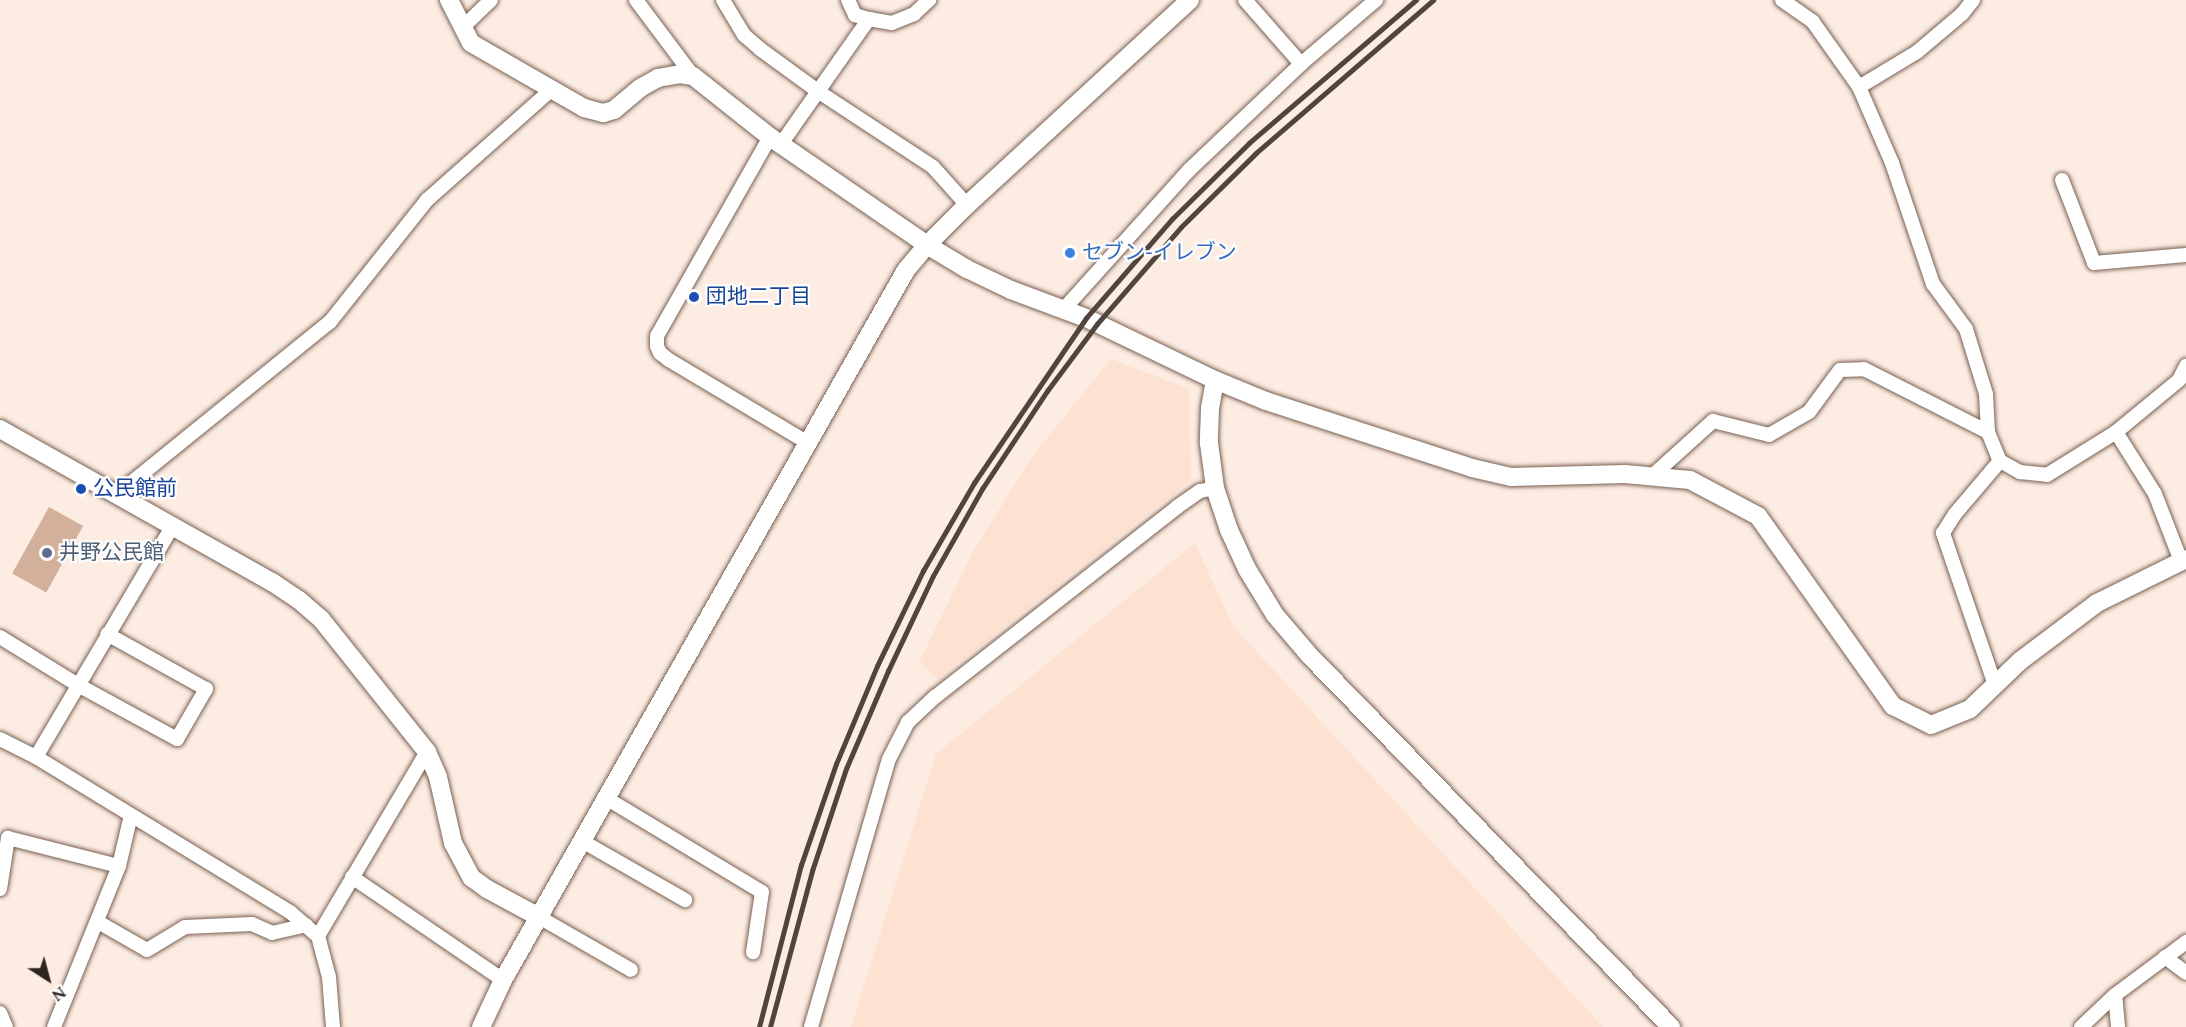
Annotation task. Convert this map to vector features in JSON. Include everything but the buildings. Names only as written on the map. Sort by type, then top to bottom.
[{"type":"street","points":[[449,0],[462,28],[477,47],[584,108],[603,112],[614,110],[640,88],[658,78],[680,74],[693,76]]},
{"type":"street","points":[[462,28],[491,0]]},
{"type":"street","points":[[636,0],[693,76],[775,140],[927,245],[1011,290],[1086,318],[1215,380],[1266,401],[1472,468],[1510,477],[1625,474],[1690,480],[1758,516],[1893,706],[1931,725],[1970,709],[2020,661],[2097,603],[2183,560],[2155,494],[2116,432]]},
{"type":"street","points":[[723,0],[744,35],[819,92],[933,167],[967,205]]},
{"type":"street","points":[[848,0],[855,15],[892,23],[914,14],[929,0]]},
{"type":"street","points":[[480,1027],[538,917],[906,270],[967,205],[1190,0]]},
{"type":"street","points":[[1245,0],[1301,64]]},
{"type":"street","points":[[1063,310],[1189,170],[1301,64],[1376,0]]},
{"type":"street","points":[[1782,0],[1813,22],[1859,87],[1892,164],[1933,284],[1966,329],[1986,394],[1988,432],[2000,461],[2020,472],[2047,475],[2116,432],[2179,380],[2186,366]]},
{"type":"street","points":[[1859,87],[1917,52],[1962,14],[1973,0]]},
{"type":"street","points":[[808,443],[660,354],[657,336],[775,140],[819,92],[869,19]]},
{"type":"street","points":[[116,495],[330,321],[427,200],[552,89]]},
{"type":"street","points":[[2062,180],[2094,263],[2186,255]]},
{"type":"street","points":[[1651,477],[1713,421],[1769,435],[1809,412],[1840,370],[1864,369],[1988,432]]},
{"type":"street","points":[[1215,380],[1210,408],[1209,443],[1215,488],[1229,530],[1247,569],[1275,615],[1318,664],[1671,1027]]},
{"type":"street","points":[[0,429],[272,582],[306,606],[351,655],[427,752],[438,777],[453,843],[472,878],[487,889],[631,970]]},
{"type":"street","points":[[1995,685],[1943,533],[1955,514],[2000,461]]},
{"type":"street","points":[[811,1027],[889,759],[908,722],[935,697],[1177,507],[1200,491],[1215,488]]},
{"type":"street","points":[[36,757],[172,527]]},
{"type":"street","points":[[0,637],[78,685],[177,740],[206,689],[108,634]]},
{"type":"street","points":[[0,739],[36,757],[131,814],[290,912],[306,925],[318,936],[329,977],[333,1027]]},
{"type":"street","points":[[318,936],[427,752]]},
{"type":"street","points":[[606,798],[762,892],[753,952]]},
{"type":"street","points":[[54,1027],[119,866],[131,814]]},
{"type":"street","points":[[0,890],[8,838],[119,866]]},
{"type":"street","points":[[582,841],[685,900]]},
{"type":"street","points":[[352,877],[503,980]]},
{"type":"street","points":[[98,922],[147,950],[185,927],[252,924],[272,933],[306,925]]},
{"type":"street","points":[[2081,1027],[2115,995],[2186,942]]},
{"type":"street","points":[[2165,957],[2186,973]]},
{"type":"street","points":[[2115,995],[2118,1027]]},
{"type":"street","points":[[0,1013],[6,1027]]},
{"type":"shaded area","points":[[1111,359],[1189,389],[1191,480],[938,679],[919,662],[974,550],[1031,458]]},
{"type":"shaded area","points":[[1195,543],[1233,626],[1603,1027],[851,1027],[936,754]]},
{"type":"railway","points":[[759,1027],[801,865],[836,764],[877,666],[923,571],[974,483],[1086,318],[1172,219],[1249,143],[1416,0]]},
{"type":"railway","points":[[770,1027],[812,871],[846,769],[888,671],[933,576],[982,489],[1047,391],[1097,324],[1181,227],[1256,153],[1433,0]]},
{"type":"place","name":"セブン-イレブン","points":[[1070,253]]},
{"type":"place","name":"団地二丁目","points":[[694,297]]},
{"type":"place","name":"公民館前","points":[[81,489]]},
{"type":"place","name":"井野公民館","points":[[47,553]]}]
